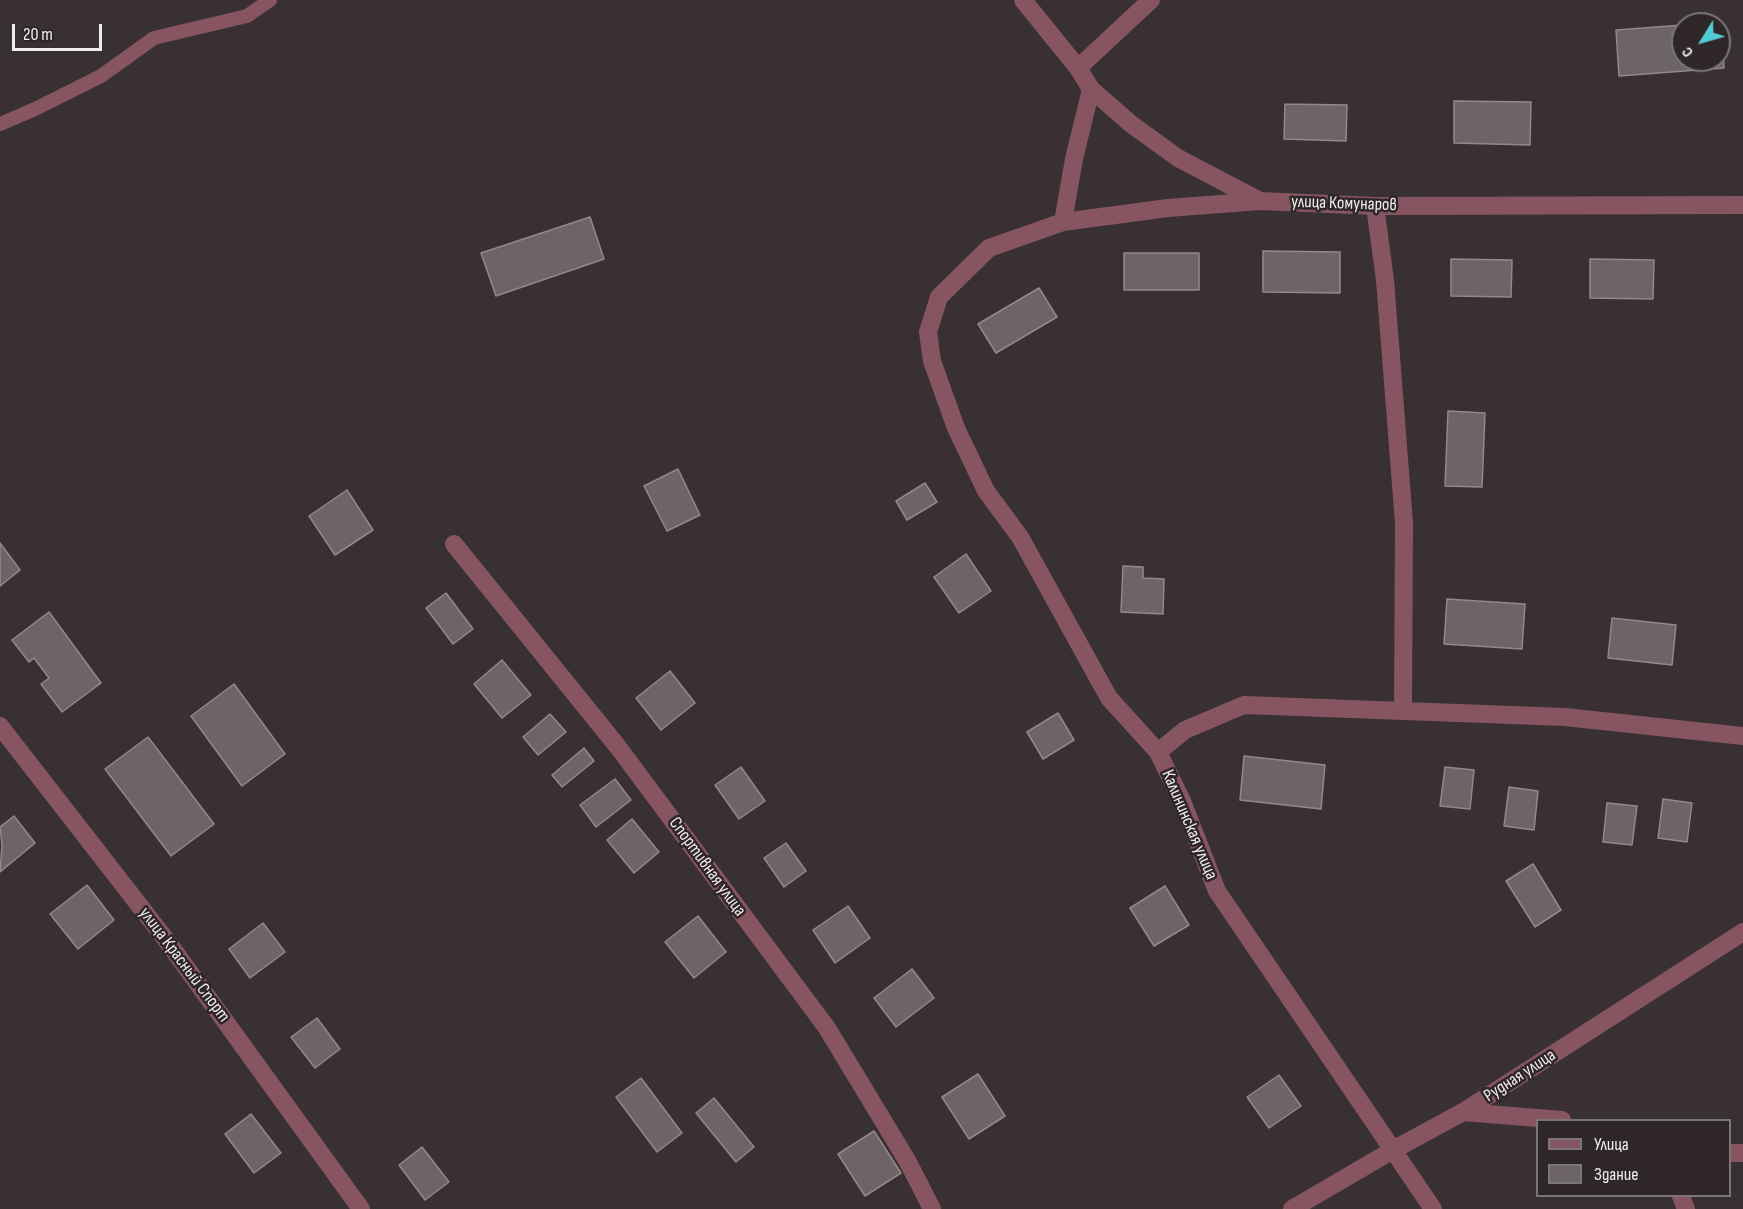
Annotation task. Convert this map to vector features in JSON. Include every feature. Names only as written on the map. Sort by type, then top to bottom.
[{"type":"street","name":"улица Комунаров","points":[[1023,0],[1078,68],[1091,89],[1131,124],[1178,158],[1260,201],[1375,206],[1743,205]]},
{"type":"street","points":[[1078,68],[1151,0]]},
{"type":"street","points":[[1091,89],[1074,159],[1063,222],[1168,208],[1260,201]]},
{"type":"street","points":[[1375,206],[1385,280],[1404,523],[1402,710]]},
{"type":"street","name":"Калининская улица","points":[[1063,222],[989,248],[939,297],[928,332],[932,361],[956,428],[986,491],[1020,537],[1109,698],[1158,752],[1182,801],[1217,891],[1433,1209]]},
{"type":"street","name":"Спортивная улица","points":[[454,544],[618,747],[827,1028],[908,1162],[932,1209]]},
{"type":"street","points":[[1158,752],[1185,730],[1244,705],[1565,717],[1743,736]]},
{"type":"street","name":"улица Красный Спорт","points":[[0,726],[167,941],[360,1209]]},
{"type":"street","name":"Рудная улица","points":[[1292,1209],[1463,1112],[1743,932]]},
{"type":"street","points":[[1463,1112],[1550,1119]]},
{"type":"lane","points":[[0,124],[100,76],[154,38],[247,16],[270,0]]},
{"type":"building","points":[[1671,26],[1672,72],[1619,76],[1616,30]]},
{"type":"building","points":[[1454,101],[1531,102],[1530,145],[1454,143]]},
{"type":"building","points":[[1285,104],[1347,105],[1346,141],[1284,139]]},
{"type":"building","points":[[590,217],[604,259],[496,296],[481,253]]},
{"type":"building","points":[[1263,251],[1340,252],[1340,293],[1263,292]]},
{"type":"building","points":[[1124,253],[1199,253],[1199,290],[1124,290]]},
{"type":"building","points":[[1451,259],[1512,260],[1511,297],[1451,296]]},
{"type":"building","points":[[1590,259],[1654,260],[1653,299],[1590,298]]},
{"type":"building","points":[[1039,288],[1057,317],[996,353],[978,324]]},
{"type":"building","points":[[1448,411],[1485,413],[1482,487],[1445,486]]},
{"type":"building","points":[[678,469],[700,515],[667,531],[644,486]]},
{"type":"building","points":[[925,483],[937,502],[907,520],[896,501]]},
{"type":"building","points":[[347,490],[373,530],[335,555],[309,516]]},
{"type":"building","points":[[0,543],[20,570],[0,586]]},
{"type":"building","points":[[966,554],[991,591],[959,613],[934,577]]},
{"type":"building","points":[[1123,566],[1143,567],[1143,578],[1164,579],[1163,614],[1121,612]]},
{"type":"building","points":[[446,593],[473,629],[453,644],[426,608]]},
{"type":"building","points":[[1447,599],[1525,604],[1522,649],[1444,644]]},
{"type":"building","points":[[49,612],[101,683],[62,712],[41,684],[49,678],[34,658],[29,662],[12,640]]},
{"type":"building","points":[[1612,618],[1676,625],[1672,665],[1608,658]]},
{"type":"building","points":[[502,660],[531,695],[502,718],[474,684]]},
{"type":"building","points":[[670,671],[695,703],[661,730],[636,698]]},
{"type":"building","points":[[234,684],[285,754],[242,786],[191,716]]},
{"type":"building","points":[[1058,713],[1074,740],[1043,759],[1027,732]]},
{"type":"building","points":[[550,714],[566,732],[538,755],[523,737]]},
{"type":"building","points":[[148,737],[214,824],[171,856],[105,769]]},
{"type":"building","points":[[584,748],[594,761],[562,787],[552,775]]},
{"type":"building","points":[[1244,756],[1325,765],[1321,809],[1240,800]]},
{"type":"building","points":[[741,767],[765,801],[739,819],[715,785]]},
{"type":"building","points":[[1445,767],[1474,770],[1470,809],[1440,806]]},
{"type":"building","points":[[615,779],[631,800],[596,827],[580,805]]},
{"type":"building","points":[[1509,787],[1538,791],[1534,830],[1504,826]]},
{"type":"building","points":[[1663,799],[1692,803],[1687,842],[1658,838]]},
{"type":"building","points":[[1607,803],[1637,806],[1632,845],[1603,842]]},
{"type":"building","points":[[14,816],[35,843],[0,872],[2,845],[0,827]]},
{"type":"building","points":[[632,819],[659,852],[634,873],[607,840]]},
{"type":"building","points":[[786,843],[806,871],[784,887],[764,858]]},
{"type":"building","points":[[1533,864],[1561,910],[1535,927],[1506,881]]},
{"type":"building","points":[[87,885],[114,920],[78,949],[50,914]]},
{"type":"building","points":[[1165,886],[1189,925],[1154,946],[1130,908]]},
{"type":"building","points":[[848,906],[870,938],[835,963],[813,930]]},
{"type":"building","points":[[698,916],[726,952],[694,978],[665,942]]},
{"type":"building","points":[[263,923],[285,952],[250,978],[229,949]]},
{"type":"building","points":[[912,969],[934,998],[896,1027],[874,998]]},
{"type":"building","points":[[317,1018],[340,1049],[315,1068],[291,1037]]},
{"type":"building","points":[[978,1074],[1005,1116],[969,1139],[942,1097]]},
{"type":"building","points":[[1279,1075],[1301,1106],[1269,1128],[1247,1097]]},
{"type":"building","points":[[641,1078],[682,1133],[657,1152],[616,1097]]},
{"type":"building","points":[[714,1098],[754,1147],[736,1162],[696,1113]]},
{"type":"building","points":[[251,1114],[281,1153],[254,1173],[225,1134]]},
{"type":"building","points":[[874,1131],[901,1173],[865,1196],[838,1154]]},
{"type":"building","points":[[422,1147],[449,1182],[425,1200],[399,1165]]}]
